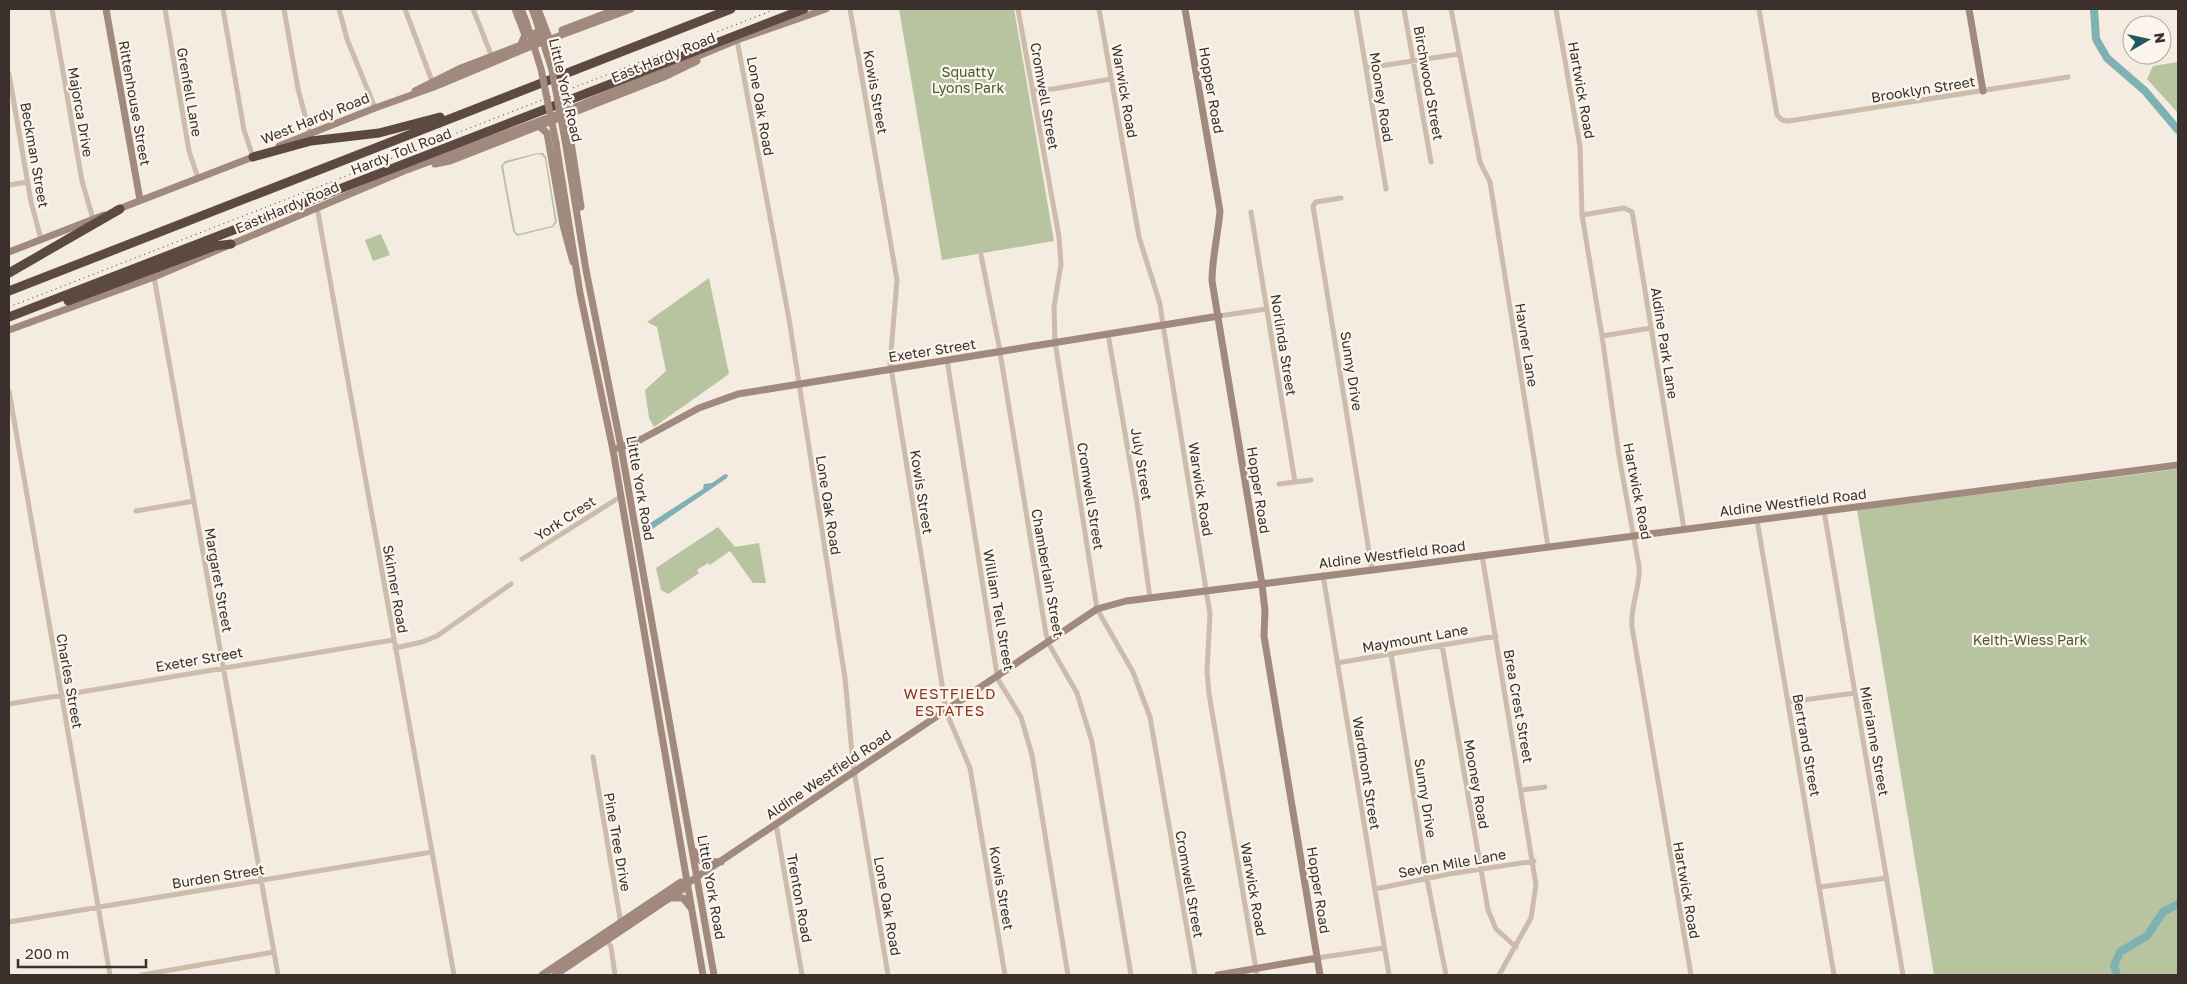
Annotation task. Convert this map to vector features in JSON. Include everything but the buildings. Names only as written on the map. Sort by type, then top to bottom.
[{"type":"highway","name":"Hardy Toll Road","points":[[9,291],[731,9]]},
{"type":"highway","name":"Hardy Toll Road","points":[[9,317],[804,9]]},
{"type":"highway","points":[[253,157],[311,141],[390,130],[494,102]]},
{"type":"highway","points":[[9,273],[120,209]]},
{"type":"highway","points":[[9,323],[215,246],[231,244]]},
{"type":"main road","name":"Rittenhouse Street","points":[[106,9],[140,200]]},
{"type":"main road","points":[[515,9],[525,37],[521,44]]},
{"type":"main road","name":"Little York Road","points":[[521,9],[541,68],[556,143],[578,282],[612,450],[703,975]]},
{"type":"main road","name":"Little York Road","points":[[532,9],[546,38],[564,115],[565,140],[586,270],[610,385],[660,659],[714,975]]},
{"type":"main road","points":[[523,30],[528,34],[536,33],[541,28],[538,9]]},
{"type":"main road","points":[[399,99],[432,81],[521,44],[546,38],[617,9]]},
{"type":"main road","name":"West Hardy Road","points":[[9,252],[375,108],[434,87],[516,53],[546,38],[631,9]]},
{"type":"main road","name":"East Hardy Road","points":[[9,330],[154,277],[404,171],[550,117],[564,115],[608,93],[737,40],[826,9]]},
{"type":"main road","name":"Hopper Road","points":[[1185,9],[1220,211],[1218,237],[1212,262],[1212,281],[1262,584],[1265,610],[1264,636],[1320,975]]},
{"type":"main road","points":[[1969,9],[1983,90]]},
{"type":"main road","points":[[404,171],[450,161],[540,127],[564,115],[682,69],[737,40]]},
{"type":"main road","points":[[564,115],[570,132],[581,205],[586,270]]},
{"type":"main road","points":[[540,127],[547,133],[570,255],[577,272]]},
{"type":"main road","points":[[548,140],[551,133],[558,129],[567,129],[570,132]]},
{"type":"main road","points":[[578,282],[588,281]]},
{"type":"main road","name":"Exeter Street","points":[[612,450],[646,438],[712,402],[738,394],[1219,316]]},
{"type":"main road","points":[[599,388],[610,385]]},
{"type":"main road","name":"Aldine Westfield Road","points":[[542,975],[683,890],[688,883],[1048,640],[1097,609],[1126,601],[2178,464]]},
{"type":"main road","points":[[649,661],[660,659]]},
{"type":"main road","points":[[692,848],[696,857],[701,861],[709,863],[721,862]]},
{"type":"main road","name":"Aldine Westfield Road","points":[[622,926],[681,882],[688,883]]},
{"type":"main road","points":[[669,899],[683,898],[691,908]]},
{"type":"main road","name":"Aldine Westfield Road","points":[[555,975],[605,937]]},
{"type":"main road","points":[[1218,975],[1256,972],[1317,958]]},
{"type":"street","name":"Majorca Drive","points":[[52,9],[82,180],[93,219]]},
{"type":"street","name":"Grenfell Lane","points":[[164,9],[189,151],[198,178]]},
{"type":"street","points":[[223,9],[244,130],[253,157]]},
{"type":"street","points":[[284,9],[298,89],[310,134]]},
{"type":"street","points":[[339,9],[347,39],[375,108]]},
{"type":"street","points":[[404,9],[432,81]]},
{"type":"street","points":[[473,9],[492,57]]},
{"type":"street","name":"Kowis Street","points":[[850,9],[897,280],[891,369],[946,710],[970,768],[1005,975]]},
{"type":"street","name":"Cromwell Street","points":[[1018,9],[1059,237],[1061,264],[1054,307],[1055,342],[1097,609],[1133,672],[1150,717],[1194,975]]},
{"type":"street","name":"Warwick Road","points":[[1099,9],[1139,238],[1160,304],[1210,614],[1207,671],[1209,694],[1256,972]]},
{"type":"street","name":"Mooney Road","points":[[1356,9],[1386,189]]},
{"type":"street","name":"Birchwood Street","points":[[1404,9],[1431,162]]},
{"type":"street","name":"Havner Lane","points":[[1452,9],[1477,149],[1480,162],[1490,182],[1548,546]]},
{"type":"street","name":"Hartwick Road","points":[[1556,9],[1580,147],[1582,214],[1619,456],[1640,573],[1632,610],[1632,627],[1691,975]]},
{"type":"street","name":"Brooklyn Street","points":[[1759,9],[1777,114],[1782,120],[1789,121],[2068,77]]},
{"type":"street","name":"Lone Oak Road","points":[[737,40],[789,319],[845,678],[854,772],[888,975]]},
{"type":"street","points":[[1366,68],[1459,54]]},
{"type":"street","name":"Beckman Street","points":[[9,74],[27,182],[41,239]]},
{"type":"street","points":[[1032,90],[1053,89],[1111,79]]},
{"type":"street","points":[[9,185],[27,182]]},
{"type":"street","name":"Sunny Drive","points":[[1341,198],[1315,202],[1313,206],[1372,570]]},
{"type":"street","name":"Skinner Road","points":[[317,207],[454,975]]},
{"type":"street","name":"Aldine Park Lane","points":[[1582,214],[1624,208],[1632,212],[1684,529]]},
{"type":"street","name":"Norlinda Street","points":[[1251,212],[1295,482]]},
{"type":"street","name":"Chamberlain Street","points":[[981,255],[1000,351],[1048,640],[1077,693],[1092,742],[1131,975]]},
{"type":"street","name":"Margaret Street","points":[[154,277],[278,975]]},
{"type":"street","name":"Exeter Street","points":[[1219,316],[1266,309]]},
{"type":"street","points":[[1602,336],[1651,328]]},
{"type":"street","name":"July Street","points":[[1108,334],[1150,598]]},
{"type":"street","name":"William Tell Street","points":[[947,360],[998,675],[1020,717],[1032,755],[1068,975]]},
{"type":"street","name":"Charles Street","points":[[9,391],[110,975]]},
{"type":"street","points":[[1279,484],[1311,480]]},
{"type":"street","name":"York Crest","points":[[522,559],[620,497]]},
{"type":"street","points":[[136,511],[194,501]]},
{"type":"street","name":"Mierianne Street","points":[[1824,511],[1903,975]]},
{"type":"street","name":"Bertrand Street","points":[[1756,520],[1834,975]]},
{"type":"street","name":"Brea Crest Street","points":[[1482,556],[1534,861],[1536,885],[1534,906],[1526,929],[1499,975]]},
{"type":"street","name":"Wardmont Street","points":[[1323,575],[1389,975]]},
{"type":"street","points":[[395,648],[438,636],[512,584]]},
{"type":"street","name":"Maymount Lane","points":[[1337,663],[1496,636]]},
{"type":"street","name":"Exeter Street","points":[[9,704],[393,640]]},
{"type":"street","name":"Mooney Road","points":[[1442,645],[1488,910],[1493,925],[1516,947]]},
{"type":"street","name":"Sunny Drive","points":[[1390,654],[1446,975]]},
{"type":"street","points":[[1788,702],[1855,693]]},
{"type":"street","name":"Pine Tree Drive","points":[[593,757],[622,926]]},
{"type":"street","points":[[1522,790],[1545,787]]},
{"type":"street","name":"Trenton Road","points":[[776,824],[802,975]]},
{"type":"street","name":"Burden Street","points":[[9,922],[432,852]]},
{"type":"street","name":"Seven Mile Lane","points":[[1375,889],[1534,861]]},
{"type":"street","points":[[1820,887],[1887,878]]},
{"type":"street","points":[[605,937],[611,947],[615,975]]},
{"type":"street","points":[[1317,958],[1384,948]]},
{"type":"street","points":[[142,975],[274,952]]},
{"type":"green space","name":"Squatty Lyons Park","points":[[899,9],[1014,9],[1054,241],[942,260]]},
{"type":"green space","points":[[2178,62],[2178,113],[2147,79],[2153,66],[2172,65],[2172,63]]},
{"type":"green space","points":[[538,153],[543,153],[546,157],[557,222],[553,227],[517,236],[513,231],[501,166],[505,161]],"holes":[[[538,154],[542,155],[545,159],[555,222],[552,226],[518,234],[515,231],[503,166],[506,163]]]},
{"type":"green space","points":[[381,234],[390,255],[373,261],[365,240]]},
{"type":"green space","points":[[709,278],[729,374],[654,427],[649,418],[645,390],[666,371],[657,327],[647,322]]},
{"type":"green space","name":"Keith-Wiess Park","points":[[2178,469],[2178,975],[1934,975],[1857,510]]},
{"type":"green space","points":[[718,527],[735,547],[759,543],[766,583],[753,583],[730,551],[710,565],[708,563],[697,570],[699,573],[668,594],[661,590],[656,568]]},
{"type":"water","points":[[725,474],[728,475],[727,478],[648,532],[644,531],[644,527],[703,489],[704,484],[712,483]]},
{"type":"waterway","points":[[2094,9],[2096,39],[2107,58],[2145,91],[2178,130]]},
{"type":"waterway","points":[[2117,975],[2114,966],[2120,952],[2147,936],[2163,912],[2178,904]]},
{"type":"railway","points":[[9,307],[776,9]]},
{"type":"district","name":"WESTFIELD ESTATES","points":[[950,702]]}]
